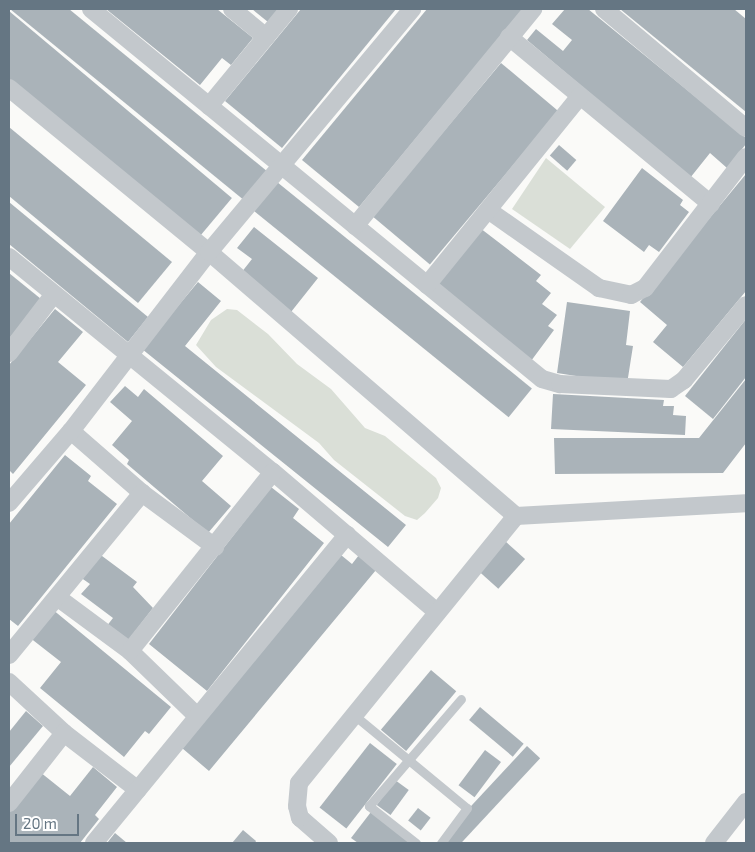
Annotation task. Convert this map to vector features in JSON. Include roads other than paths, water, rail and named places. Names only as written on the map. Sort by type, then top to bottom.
[{"type":"street","points":[[90,9],[542,379],[560,384],[671,389],[684,380],[746,305]]},
{"type":"street","points":[[232,9],[266,37]]},
{"type":"street","points":[[210,106],[290,9]]},
{"type":"street","points":[[10,500],[71,431],[209,252],[412,9]]},
{"type":"street","points":[[355,226],[533,9]]},
{"type":"street","points":[[604,9],[746,128]]},
{"type":"street","points":[[509,37],[711,204]]},
{"type":"street","points":[[9,88],[209,252],[516,516],[746,502]]},
{"type":"street","points":[[427,285],[580,96]]},
{"type":"street","points":[[488,210],[598,288],[631,294],[645,288],[746,157]]},
{"type":"street","points":[[9,257],[273,472],[436,612]]},
{"type":"street","points":[[9,353],[54,294]]},
{"type":"street","points":[[71,431],[142,493],[215,547]]},
{"type":"street","points":[[130,651],[273,472]]},
{"type":"street","points":[[9,655],[142,493]]},
{"type":"street","points":[[329,843],[300,818],[297,795],[306,772],[516,516]]},
{"type":"street","points":[[94,843],[346,535]]},
{"type":"street","points":[[57,597],[130,651],[197,716]]},
{"type":"street","points":[[9,682],[64,733],[138,790]]},
{"type":"street","points":[[11,797],[64,733]]},
{"type":"street","points":[[714,843],[746,802]]},
{"type":"lane","points":[[416,843],[369,806],[461,699]]},
{"type":"lane","points":[[354,715],[467,808],[441,843]]}]
